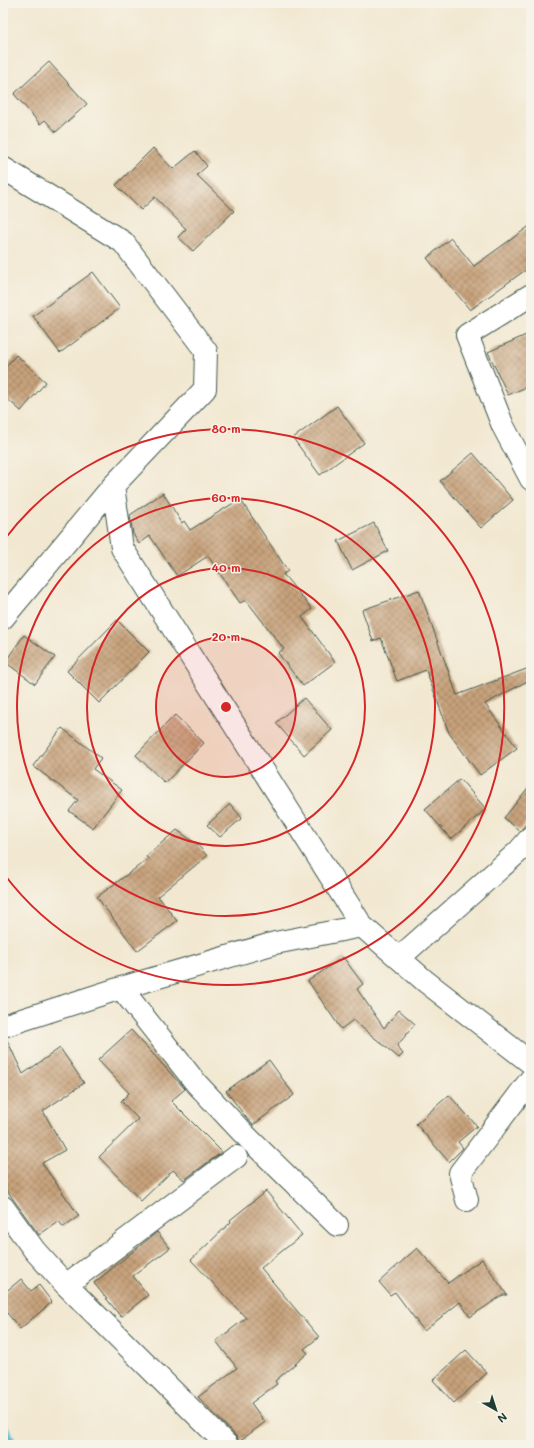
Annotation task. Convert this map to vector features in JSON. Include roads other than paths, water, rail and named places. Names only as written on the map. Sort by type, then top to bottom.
[{"type":"street","points":[[3,168],[123,242],[206,351],[205,388],[113,486],[5,611]]},
{"type":"street","points":[[531,296],[467,335],[504,426],[531,479]]},
{"type":"street","points":[[113,486],[122,548],[362,926],[425,981],[531,1063]]},
{"type":"street","points":[[399,958],[518,852],[531,837]]},
{"type":"street","points":[[3,1026],[121,988],[275,943],[362,926]]},
{"type":"street","points":[[121,988],[196,1083],[242,1132],[336,1225]]},
{"type":"street","points":[[467,1200],[460,1173],[531,1080]]},
{"type":"street","points":[[66,1285],[236,1157]]},
{"type":"street","points":[[3,1207],[35,1250],[66,1285],[227,1445]]},
{"type":"waterway","points":[[3,1423],[14,1445]]}]
